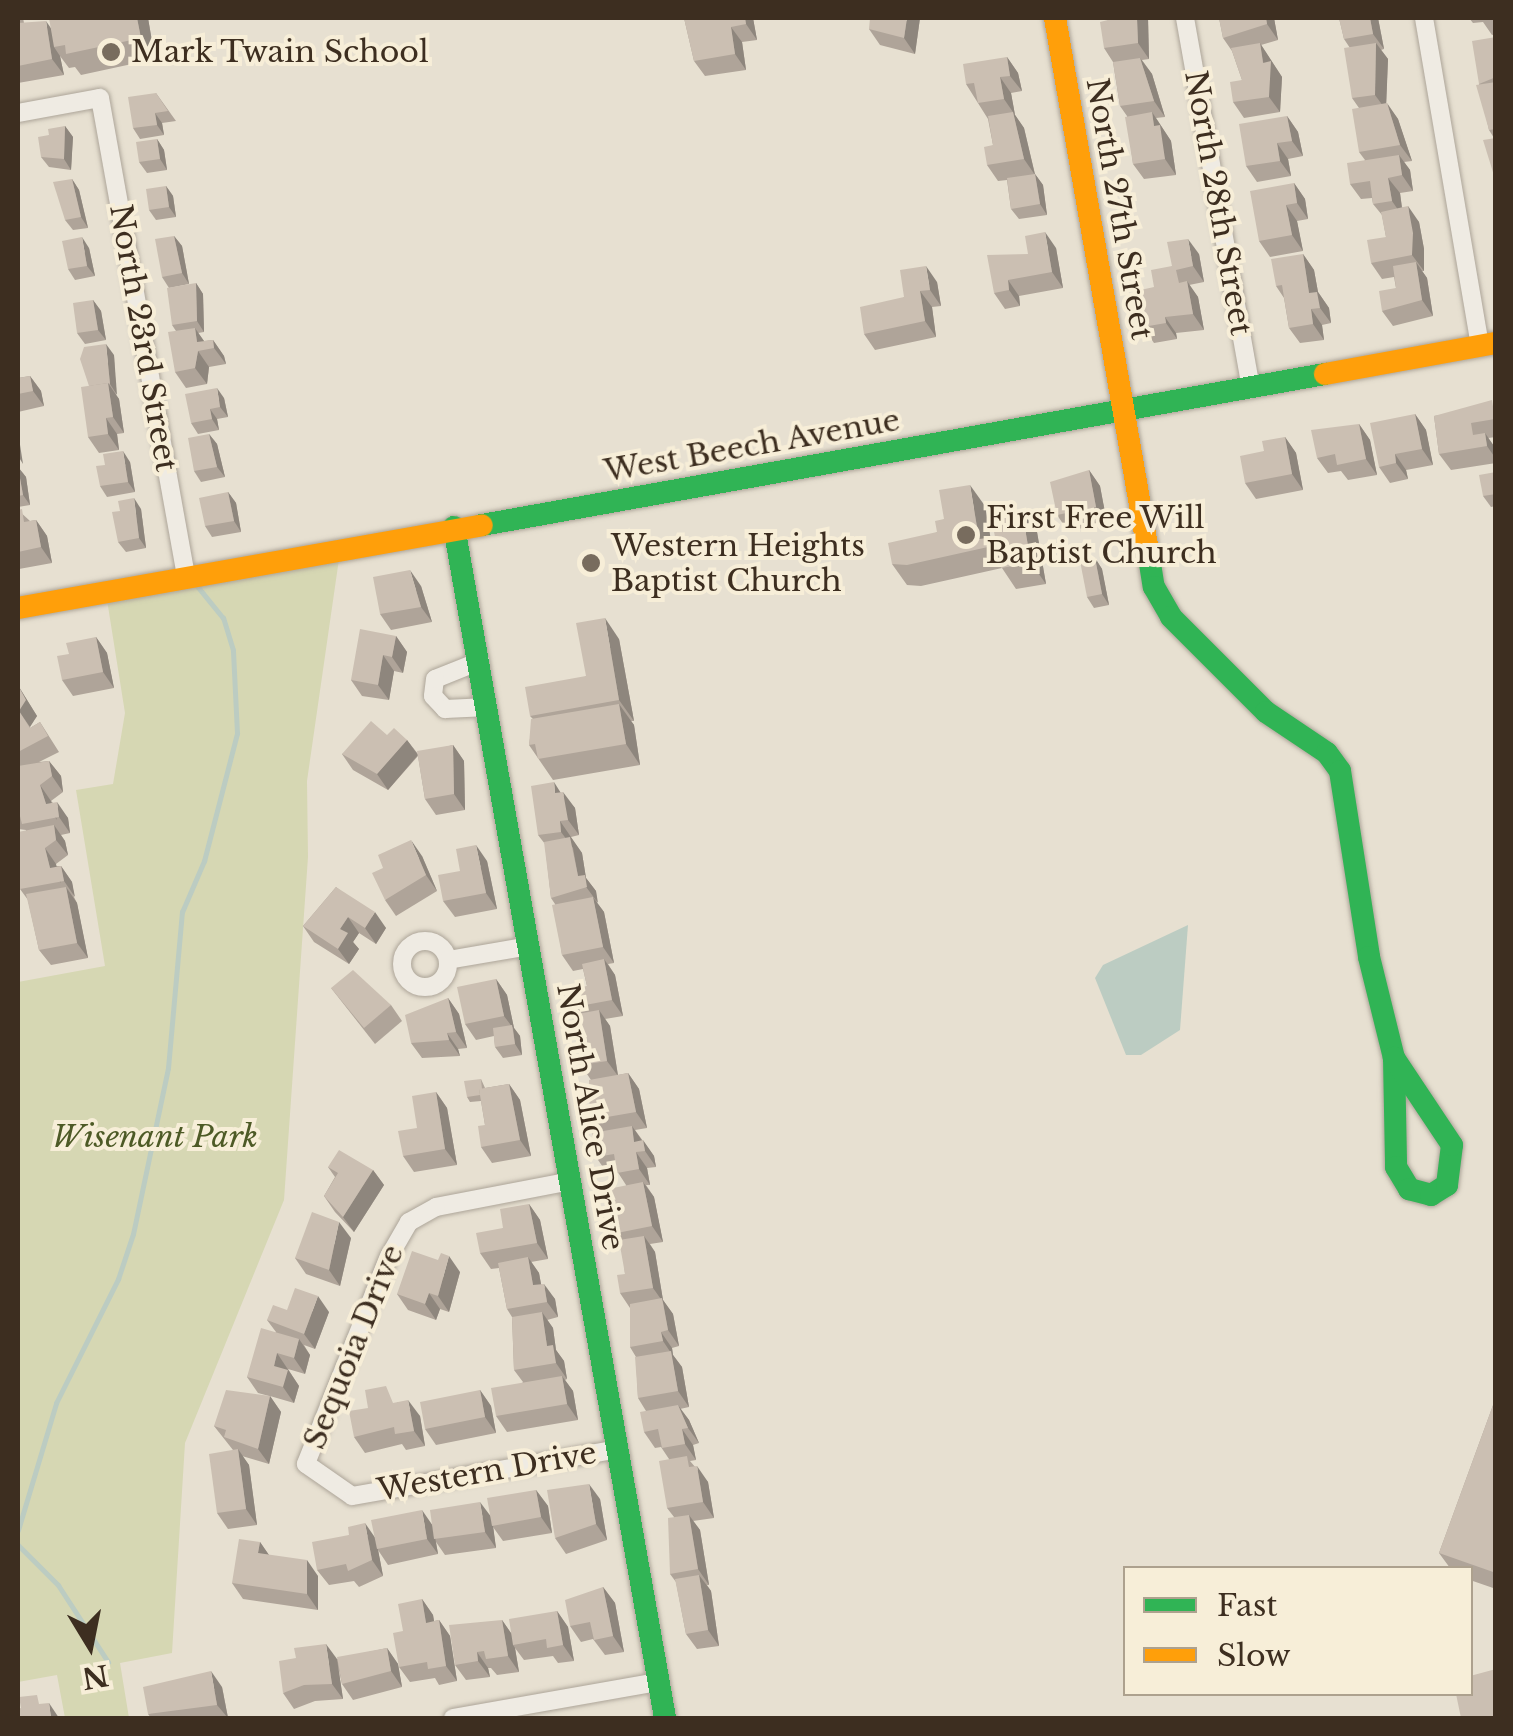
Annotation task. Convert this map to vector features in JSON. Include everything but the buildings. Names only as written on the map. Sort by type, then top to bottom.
[{"type":"street","name":"North 27th Street","points":[[1056,18],[1158,600],[1266,712],[1326,753],[1340,771],[1368,957],[1394,1058]]},
{"type":"street","name":"North 28th Street","points":[[1185,18],[1251,389]]},
{"type":"street","points":[[1424,18],[1488,345]]},
{"type":"street","name":"North 23rd Street","points":[[18,112],[100,98],[186,577]]},
{"type":"street","name":"West Beech Avenue","points":[[18,608],[454,526],[1488,345]]},
{"type":"street","name":"North Alice Drive","points":[[454,526],[664,1718]]},
{"type":"street","points":[[480,662],[435,679],[433,696],[445,709],[488,706]]},
{"type":"street","points":[[448,960],[529,946]]},
{"type":"street","points":[[1394,1058],[1452,1144],[1447,1185],[1431,1196],[1409,1189],[1396,1167],[1394,1058]]},
{"type":"street","name":"Sequoia Drive","points":[[306,1464],[389,1256],[410,1222],[436,1207],[571,1181]]},
{"type":"street","name":"Western Drive","points":[[306,1464],[352,1496],[619,1449]]},
{"type":"street","points":[[454,1718],[658,1682]]},
{"type":"green space","name":"Wisenant Park","points":[[339,559],[307,781],[308,857],[284,1200],[185,1443],[172,1653],[120,1663],[129,1718],[65,1718],[57,1675],[18,1682],[18,982],[105,966],[76,790],[113,784],[125,713],[107,600]]},
{"type":"shaded area","points":[[1188,925],[1180,1030],[1141,1055],[1126,1055],[1095,978],[1103,965]]},
{"type":"waterway","points":[[18,1530],[56,1403],[118,1279],[133,1234],[168,1068],[182,912],[204,861],[237,733],[233,650],[223,618],[197,586]]},
{"type":"waterway","points":[[18,1545],[58,1585],[108,1662]]},
{"type":"traffic: fast","points":[[482,525],[1325,374]]},
{"type":"traffic: fast","points":[[454,527],[665,1718]]},
{"type":"traffic: fast","points":[[1148,551],[1154,587],[1171,617],[1266,712],[1327,753],[1340,771],[1369,957],[1394,1058],[1396,1167],[1409,1189],[1431,1195],[1447,1185],[1452,1145],[1394,1058]]},
{"type":"traffic: slow","points":[[1055,18],[1148,551]]},
{"type":"traffic: slow","points":[[1325,374],[1496,343]]},
{"type":"traffic: slow","points":[[18,608],[482,525]]},
{"type":"place","name":"Mark Twain School","points":[[111,52]]},
{"type":"place","name":"First Free Will Baptist Church","points":[[966,535]]},
{"type":"place","name":"Western Heights Baptist Church","points":[[591,563]]}]
